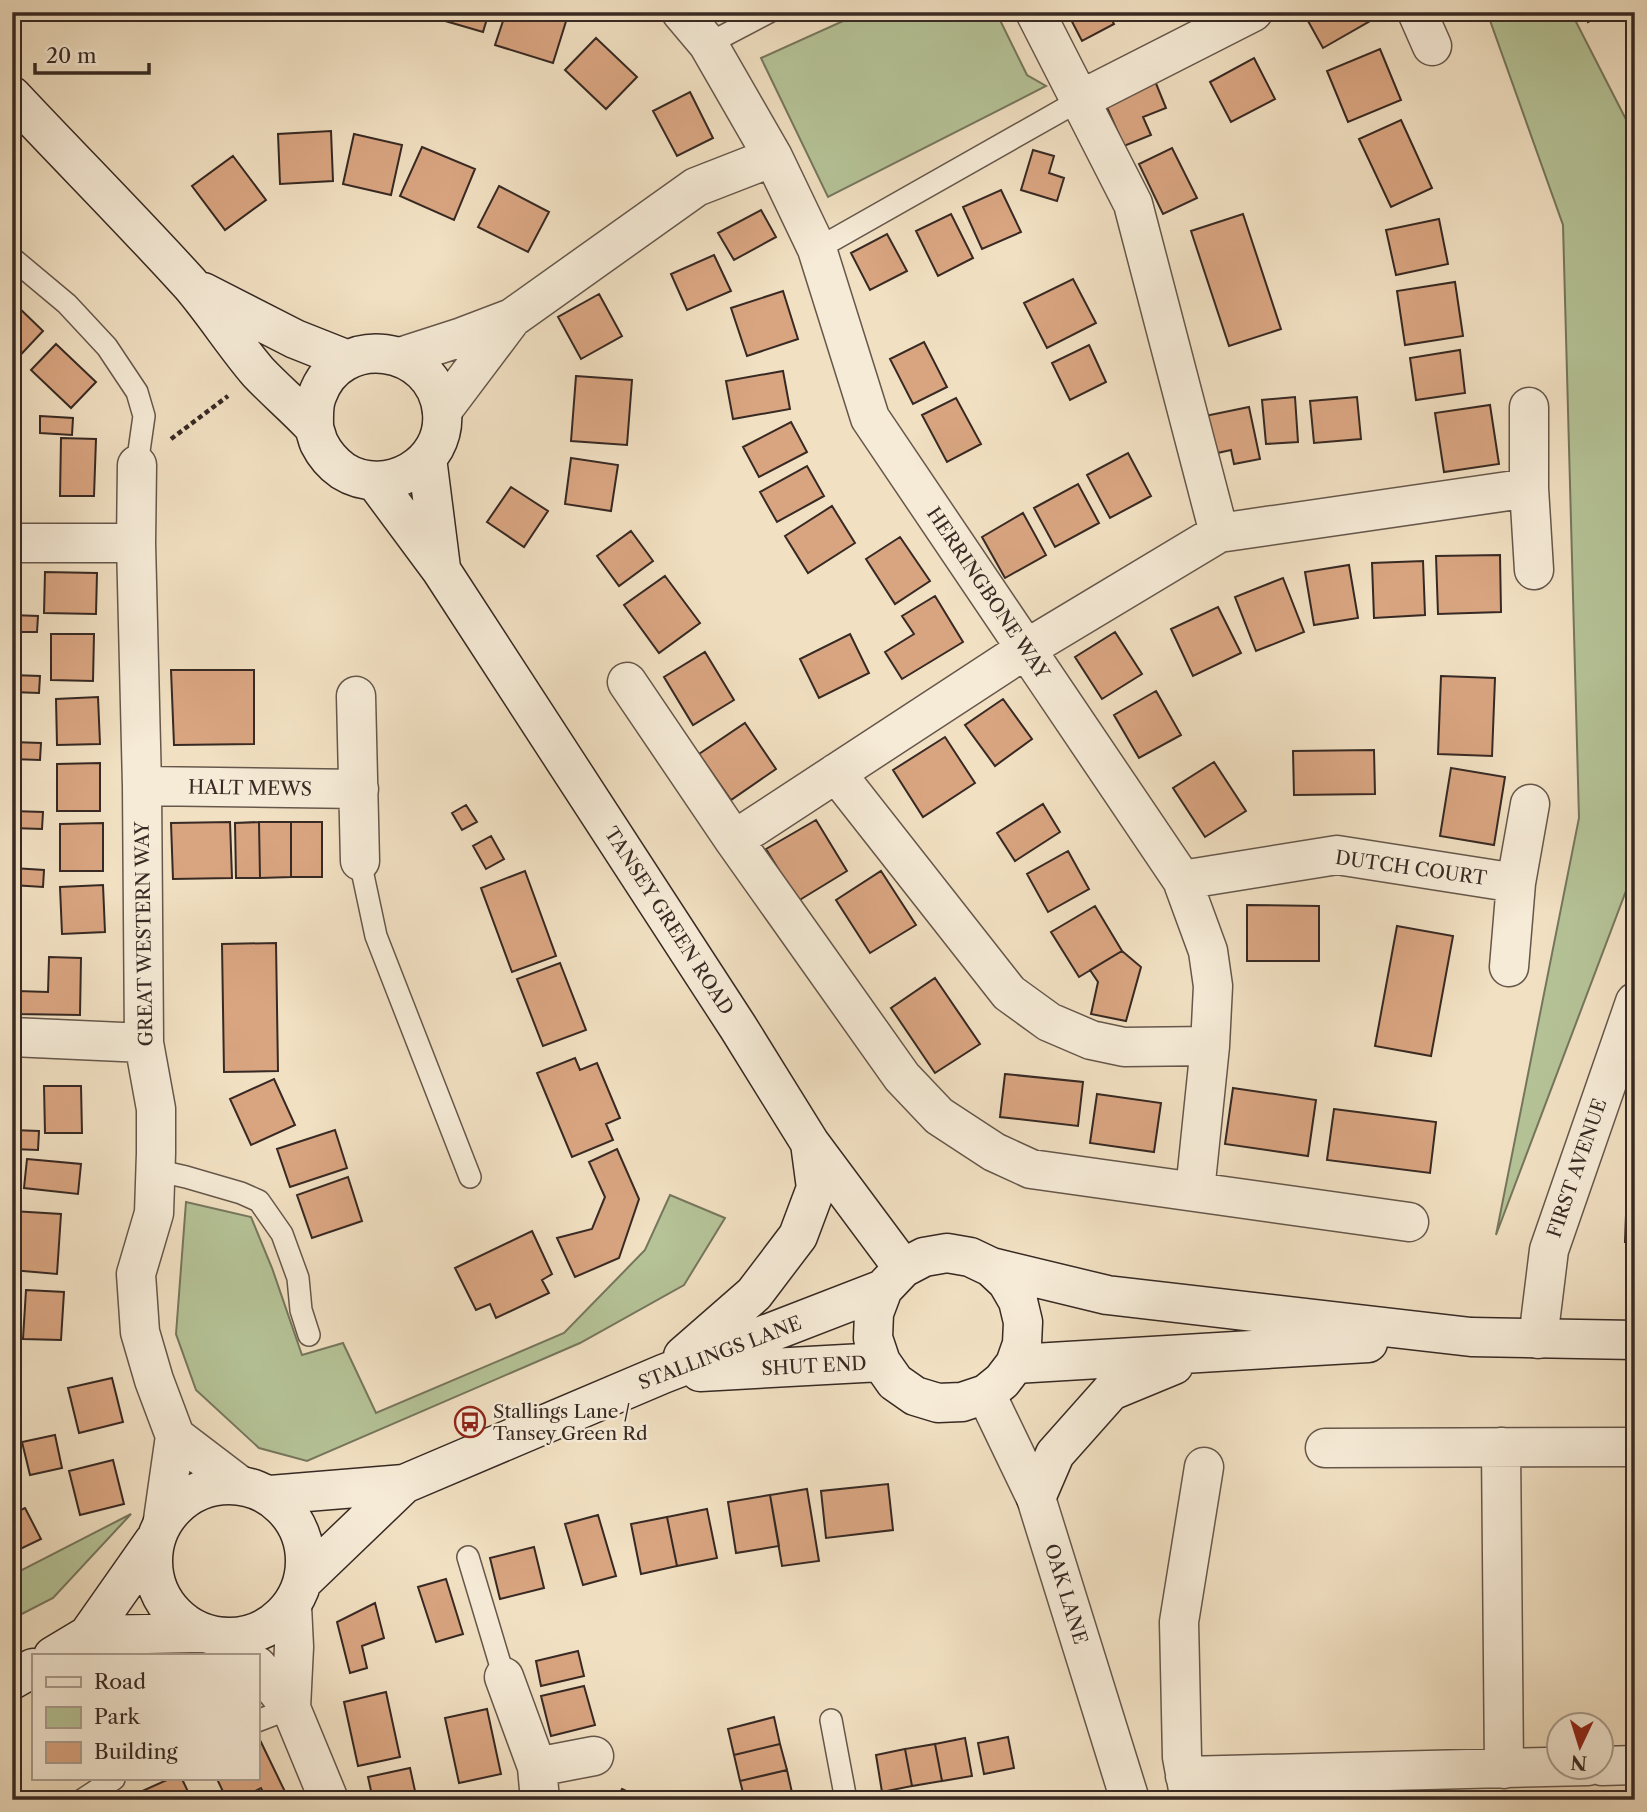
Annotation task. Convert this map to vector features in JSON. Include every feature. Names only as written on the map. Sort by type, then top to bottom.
[{"type":"street","name":"HERRINGBONE WAY","points":[[681,12],[708,44],[773,157],[817,249],[870,418],[1182,880],[1208,951],[1213,986],[1210,1046],[1195,1191]]},
{"type":"street","points":[[1035,12],[1133,204],[1219,533]]},
{"type":"street","points":[[1080,100],[1253,12]]},
{"type":"street","points":[[12,96],[192,286],[259,372],[314,427]]},
{"type":"street","points":[[400,356],[512,318],[696,187],[773,157]]},
{"type":"street","points":[[192,286],[295,339],[348,360]]},
{"type":"street","points":[[442,411],[512,318]]},
{"type":"street","points":[[374,353],[400,356],[421,369],[435,388],[442,411],[436,444],[427,458],[404,476],[375,481],[358,478],[342,470],[319,444],[313,411],[320,388],[335,369],[348,360],[374,353]]},
{"type":"street","points":[[1529,407],[1529,488],[1534,569]]},
{"type":"street","name":"TANSEY GREEN ROAD","points":[[427,458],[441,570]]},
{"type":"street","name":"GREAT WESTERN WAY","points":[[137,466],[144,1043],[156,1109],[155,1213],[136,1274],[140,1332],[175,1436]]},
{"type":"street","name":"TANSEY GREEN ROAD","points":[[375,481],[441,570],[738,1027],[893,1279]]},
{"type":"street","points":[[734,840],[1026,649],[1219,533],[1529,488]]},
{"type":"street","points":[[12,543],[136,543]]},
{"type":"street","points":[[628,682],[734,840],[902,1077],[939,1116],[994,1152],[1031,1169],[1409,1222]]},
{"type":"street","points":[[356,696],[360,861]]},
{"type":"street","points":[[836,773],[1009,992],[1049,1022],[1091,1040],[1125,1047],[1210,1046]]},
{"type":"street","name":"HALT MEWS","points":[[142,786],[359,789]]},
{"type":"street","points":[[1509,967],[1516,883],[1530,804]]},
{"type":"street","name":"DUTCH COURT","points":[[1182,880],[1337,855],[1516,883]]},
{"type":"street","name":"FIRST AVENUE","points":[[1538,1339],[1549,1250],[1635,1002]]},
{"type":"street","points":[[12,1037],[144,1043]]},
{"type":"street","points":[[663,1374],[754,1294],[798,1236],[816,1188],[810,1143]]},
{"type":"street","points":[[991,1267],[1007,1282],[1018,1301],[1023,1322],[1022,1344],[1014,1364],[1002,1381],[986,1394],[962,1402],[938,1403],[915,1396],[895,1382],[881,1362],[873,1338],[874,1313],[893,1279],[924,1257],[947,1253],[970,1257],[991,1267],[1107,1295],[1471,1337],[1635,1340]]},
{"type":"street","name":"STALLINGS LANE","points":[[254,1489],[404,1484],[893,1279]]},
{"type":"street","points":[[1014,1364],[1471,1337]]},
{"type":"street","points":[[1036,1498],[1055,1454],[1111,1391],[1202,1353]]},
{"type":"street","name":"SHUT END","points":[[663,1374],[881,1362]]},
{"type":"street","name":"OAK LANE","points":[[986,1394],[1036,1498],[1130,1800]]},
{"type":"street","points":[[225,1642],[180,1620],[162,1598],[153,1572],[175,1436],[294,1517],[306,1549],[298,1593],[294,1647],[274,1714]]},
{"type":"street","points":[[1501,1447],[1504,1769]]},
{"type":"street","points":[[1325,1448],[1635,1447]]},
{"type":"street","points":[[1203,1467],[1180,1622],[1182,1756],[1188,1788],[1546,1768]]},
{"type":"street","name":"STALLINGS LANE","points":[[298,1593],[404,1484]]},
{"type":"street","points":[[56,1654],[88,1635],[183,1498],[209,1486],[254,1489]]},
{"type":"street","points":[[88,1635],[225,1642],[272,1625],[298,1593]]},
{"type":"street","points":[[12,1680],[32,1669]]},
{"type":"street","points":[[259,1672],[274,1714],[329,1800]]},
{"type":"street","points":[[504,1677],[538,1784],[594,1756]]},
{"type":"street","points":[[1616,1766],[1635,1765]]},
{"type":"lane","points":[[708,44],[769,12]]},
{"type":"lane","points":[[817,249],[1080,100]]},
{"type":"lane","points":[[12,258],[67,304],[107,347],[137,392],[144,416],[137,466]]},
{"type":"lane","points":[[360,861],[376,936],[470,1177]]},
{"type":"lane","points":[[155,1170],[241,1193],[259,1201],[282,1234],[298,1278],[301,1310],[309,1335]]},
{"type":"lane","points":[[468,1557],[504,1677]]},
{"type":"lane","points":[[831,1720],[846,1800]]},
{"type":"lane","points":[[82,1800],[112,1780]]},
{"type":"path","points":[[137,466],[259,372]]},
{"type":"green space","points":[[863,12],[996,12],[1027,75],[1046,86],[828,197],[761,58]]},
{"type":"green space","points":[[1487,12],[1571,12],[1635,137],[1635,867],[1496,1235],[1579,818],[1563,225]]},
{"type":"green space","points":[[670,1195],[725,1218],[684,1285],[580,1343],[307,1461],[259,1448],[196,1390],[176,1334],[186,1202],[251,1217],[302,1355],[343,1343],[376,1413],[564,1333],[645,1250]]},
{"type":"green space","points":[[131,1514],[53,1598],[12,1619],[12,1575]]},
{"type":"building","points":[[429,12],[489,12],[483,32],[428,16]]},
{"type":"building","points":[[506,12],[557,12],[568,15],[553,63],[495,45]]},
{"type":"building","points":[[1067,12],[1108,12],[1114,24],[1082,41]]},
{"type":"building","points":[[1303,12],[1365,12],[1370,21],[1323,48]]},
{"type":"building","points":[[1583,12],[1606,12],[1588,22]]},
{"type":"building","points":[[596,38],[637,77],[606,109],[565,70]]},
{"type":"building","points":[[1380,49],[1401,100],[1348,122],[1327,71]]},
{"type":"building","points":[[1254,58],[1275,99],[1231,122],[1210,82]]},
{"type":"building","points":[[1155,81],[1166,108],[1143,117],[1151,135],[1124,146],[1105,103]]},
{"type":"building","points":[[690,92],[713,138],[677,156],[653,111]]},
{"type":"building","points":[[1401,120],[1432,188],[1391,207],[1359,139]]},
{"type":"building","points":[[331,131],[333,181],[280,184],[278,134]]},
{"type":"building","points":[[354,134],[402,145],[391,195],[343,184]]},
{"type":"building","points":[[422,147],[475,169],[454,220],[400,196]]},
{"type":"building","points":[[1172,148],[1197,198],[1163,214],[1139,164]]},
{"type":"building","points":[[1033,150],[1054,156],[1049,173],[1064,178],[1057,201],[1021,190]]},
{"type":"building","points":[[233,156],[266,200],[225,230],[192,186]]},
{"type":"building","points":[[499,186],[549,212],[528,252],[478,227]]},
{"type":"building","points":[[1001,190],[1021,232],[982,249],[963,207]]},
{"type":"building","points":[[761,210],[776,237],[734,260],[718,233]]},
{"type":"building","points":[[951,214],[973,258],[938,276],[916,231]]},
{"type":"building","points":[[1243,214],[1281,329],[1229,346],[1191,231]]},
{"type":"building","points":[[1439,219],[1448,264],[1396,275],[1386,230]]},
{"type":"building","points":[[887,234],[907,271],[870,290],[851,253]]},
{"type":"building","points":[[714,255],[731,291],[687,310],[671,274]]},
{"type":"building","points":[[1073,279],[1096,323],[1047,348],[1024,303]]},
{"type":"building","points":[[1455,282],[1463,336],[1405,345],[1397,291]]},
{"type":"building","points":[[783,291],[798,339],[747,356],[731,308]]},
{"type":"building","points":[[599,294],[622,336],[581,359],[558,317]]},
{"type":"building","points":[[15,304],[43,331],[12,364],[12,307]]},
{"type":"building","points":[[924,342],[947,387],[913,404],[890,359]]},
{"type":"building","points":[[56,344],[96,382],[71,408],[31,370]]},
{"type":"building","points":[[1089,345],[1106,382],[1070,400],[1052,363]]},
{"type":"building","points":[[1460,350],[1465,393],[1416,400],[1410,358]]},
{"type":"building","points":[[783,371],[790,409],[733,419],[726,381]]},
{"type":"building","points":[[576,376],[632,380],[627,445],[571,441]]},
{"type":"building","points":[[1295,397],[1298,442],[1266,444],[1262,400]]},
{"type":"building","points":[[1357,397],[1361,439],[1314,443],[1310,401]]},
{"type":"building","points":[[956,398],[981,444],[947,462],[922,415]]},
{"type":"building","points":[[1490,405],[1499,464],[1444,472],[1435,413]]},
{"type":"building","points":[[1249,407],[1260,459],[1234,464],[1231,450],[1213,454],[1205,416]]},
{"type":"building","points":[[40,416],[73,418],[72,435],[40,433]]},
{"type":"building","points":[[791,422],[807,452],[759,477],[743,447]]},
{"type":"building","points":[[61,438],[96,439],[94,496],[60,496]]},
{"type":"building","points":[[1128,453],[1151,496],[1110,518],[1087,475]]},
{"type":"building","points":[[571,458],[618,465],[611,511],[565,504]]},
{"type":"building","points":[[807,466],[824,496],[777,522],[760,492]]},
{"type":"building","points":[[1078,484],[1099,523],[1055,547],[1034,508]]},
{"type":"building","points":[[511,487],[548,511],[524,547],[487,522]]},
{"type":"building","points":[[832,506],[855,543],[808,573],[785,536]]},
{"type":"building","points":[[1023,513],[1046,555],[1005,578],[982,537]]},
{"type":"building","points":[[631,531],[653,561],[619,586],[597,556]]},
{"type":"building","points":[[900,537],[930,581],[895,604],[866,559]]},
{"type":"building","points":[[1500,555],[1501,612],[1438,614],[1436,556]]},
{"type":"building","points":[[1423,561],[1425,615],[1374,618],[1372,563]]},
{"type":"building","points":[[1349,565],[1358,618],[1314,625],[1305,572]]},
{"type":"building","points":[[45,572],[97,573],[96,614],[44,613]]},
{"type":"building","points":[[665,576],[700,623],[659,653],[624,605]]},
{"type":"building","points":[[1283,578],[1304,632],[1256,651],[1235,597]]},
{"type":"building","points":[[935,596],[963,642],[902,679],[885,652],[914,634],[902,616]]},
{"type":"building","points":[[1218,607],[1241,653],[1193,676],[1171,629]]},
{"type":"building","points":[[12,615],[38,616],[37,632],[12,632]]},
{"type":"building","points":[[1115,632],[1142,674],[1102,699],[1075,657]]},
{"type":"building","points":[[51,634],[94,634],[93,681],[51,680]]},
{"type":"building","points":[[850,634],[869,673],[819,698],[800,659]]},
{"type":"building","points":[[705,652],[734,700],[693,725],[664,677]]},
{"type":"building","points":[[171,670],[254,670],[254,744],[174,745]]},
{"type":"building","points":[[12,675],[40,676],[39,693],[12,692]]},
{"type":"building","points":[[1441,676],[1495,678],[1492,756],[1438,754]]},
{"type":"building","points":[[1156,691],[1181,735],[1139,758],[1114,715]]},
{"type":"building","points":[[98,697],[100,744],[57,745],[56,699]]},
{"type":"building","points":[[1003,699],[1032,739],[995,766],[965,725]]},
{"type":"building","points":[[745,723],[776,769],[731,800],[699,754]]},
{"type":"building","points":[[945,737],[975,783],[923,817],[893,770]]},
{"type":"building","points":[[12,742],[41,743],[40,760],[12,759]]},
{"type":"building","points":[[1374,750],[1375,794],[1294,795],[1293,751]]},
{"type":"building","points":[[1214,762],[1246,811],[1205,837],[1173,788]]},
{"type":"building","points":[[100,763],[100,811],[57,811],[57,764]]},
{"type":"building","points":[[1451,768],[1505,777],[1494,845],[1440,836]]},
{"type":"building","points":[[1043,804],[1060,832],[1015,861],[997,833]]},
{"type":"building","points":[[466,805],[477,822],[462,830],[452,813]]},
{"type":"building","points":[[12,811],[43,812],[42,829],[12,828]]},
{"type":"building","points":[[816,820],[847,871],[798,901],[766,849]]},
{"type":"building","points":[[230,822],[232,878],[173,879],[171,823]]},
{"type":"building","points":[[259,822],[260,878],[236,878],[235,823]]},
{"type":"building","points":[[259,822],[291,822],[291,877],[260,878]]},
{"type":"building","points":[[291,822],[322,822],[322,877],[291,877]]},
{"type":"building","points":[[103,823],[103,871],[60,871],[60,824]]},
{"type":"building","points":[[491,836],[504,859],[486,869],[473,846]]},
{"type":"building","points":[[1068,851],[1089,889],[1048,912],[1027,874]]},
{"type":"building","points":[[13,868],[44,870],[43,887],[12,885]]},
{"type":"building","points":[[525,871],[556,956],[512,972],[481,888]]},
{"type":"building","points":[[881,871],[916,925],[870,953],[836,900]]},
{"type":"building","points":[[103,885],[105,932],[62,934],[60,887]]},
{"type":"building","points":[[1247,905],[1319,906],[1319,961],[1247,961]]},
{"type":"building","points":[[1095,906],[1122,951],[1079,977],[1051,932]]},
{"type":"building","points":[[1397,926],[1453,936],[1431,1056],[1375,1046]]},
{"type":"building","points":[[276,943],[278,1071],[224,1072],[222,944]]},
{"type":"building","points":[[1122,951],[1141,967],[1126,1021],[1091,1014],[1098,982],[1090,970]]},
{"type":"building","points":[[49,957],[81,958],[80,1015],[16,1014],[17,991],[48,992]]},
{"type":"building","points":[[560,963],[586,1030],[543,1046],[517,979]]},
{"type":"building","points":[[935,978],[980,1044],[935,1073],[891,1008]]},
{"type":"building","points":[[575,1058],[580,1070],[597,1063],[620,1118],[606,1124],[613,1140],[572,1157],[537,1073]]},
{"type":"building","points":[[1005,1074],[1083,1082],[1078,1126],[1000,1117]]},
{"type":"building","points":[[274,1079],[295,1125],[251,1145],[230,1099]]},
{"type":"building","points":[[44,1086],[81,1086],[82,1133],[45,1133]]},
{"type":"building","points":[[1233,1088],[1316,1100],[1308,1156],[1225,1144]]},
{"type":"building","points":[[1097,1094],[1161,1103],[1154,1152],[1090,1143]]},
{"type":"building","points":[[1334,1109],[1436,1122],[1430,1173],[1327,1160]]},
{"type":"building","points":[[12,1130],[39,1131],[38,1150],[12,1149]]},
{"type":"building","points":[[335,1130],[347,1168],[290,1187],[277,1149]]},
{"type":"building","points":[[1629,1132],[1635,1132],[1635,1242],[1625,1242]]},
{"type":"building","points":[[617,1149],[639,1199],[619,1258],[575,1277],[557,1238],[592,1229],[605,1197],[589,1162]]},
{"type":"building","points":[[27,1159],[81,1164],[78,1194],[24,1188]]},
{"type":"building","points":[[348,1177],[362,1221],[312,1238],[297,1195]]},
{"type":"building","points":[[12,1211],[61,1214],[57,1274],[12,1270]]},
{"type":"building","points":[[532,1231],[552,1274],[542,1280],[549,1293],[496,1318],[490,1304],[476,1310],[455,1268]]},
{"type":"building","points":[[26,1290],[64,1292],[61,1340],[23,1339]]},
{"type":"building","points":[[112,1378],[123,1422],[79,1433],[68,1388]]},
{"type":"building","points":[[55,1435],[62,1468],[30,1475],[22,1442]]},
{"type":"building","points":[[113,1460],[124,1504],[80,1515],[69,1471]]},
{"type":"building","points":[[888,1484],[893,1530],[826,1538],[821,1491]]},
{"type":"building","points":[[807,1489],[819,1561],[782,1566],[770,1495]]},
{"type":"building","points":[[770,1495],[779,1546],[736,1553],[728,1502]]},
{"type":"building","points":[[25,1508],[41,1539],[12,1553],[12,1514]]},
{"type":"building","points":[[707,1509],[717,1558],[677,1566],[667,1517]]},
{"type":"building","points":[[598,1515],[616,1576],[583,1585],[565,1524]]},
{"type":"building","points":[[667,1517],[677,1566],[641,1574],[631,1524]]},
{"type":"building","points":[[534,1547],[544,1588],[500,1599],[490,1558]]},
{"type":"building","points":[[446,1579],[463,1634],[436,1642],[418,1587]]},
{"type":"building","points":[[375,1603],[384,1638],[362,1646],[367,1668],[350,1673],[337,1622]]},
{"type":"building","points":[[578,1651],[584,1676],[541,1686],[536,1661]]},
{"type":"building","points":[[584,1686],[595,1725],[551,1736],[541,1696]]},
{"type":"building","points":[[386,1692],[400,1757],[358,1766],[344,1702]]},
{"type":"building","points":[[487,1709],[501,1774],[459,1783],[445,1718]]},
{"type":"building","points":[[774,1717],[780,1744],[734,1755],[728,1729]]},
{"type":"building","points":[[1008,1737],[1014,1768],[984,1774],[978,1743]]},
{"type":"building","points":[[259,1738],[289,1800],[267,1800],[261,1788],[238,1800],[227,1800],[217,1780],[259,1780]]},
{"type":"building","points":[[965,1738],[972,1776],[942,1781],[935,1744]]},
{"type":"building","points":[[780,1744],[787,1770],[740,1781],[734,1755]]},
{"type":"building","points":[[935,1744],[942,1781],[912,1786],[905,1749]]},
{"type":"building","points":[[905,1749],[912,1786],[882,1792],[876,1755]]},
{"type":"building","points":[[410,1768],[417,1800],[373,1800],[368,1777]]},
{"type":"building","points":[[787,1770],[793,1797],[781,1800],[745,1800],[740,1781]]},
{"type":"building","points":[[167,1780],[182,1780],[192,1800],[143,1800],[140,1792]]},
{"type":"building","points":[[622,1789],[644,1800],[616,1800]]},
{"type":"place","name":"Stallings Lane / Tansey Green Rd","points":[[470,1422]]}]
